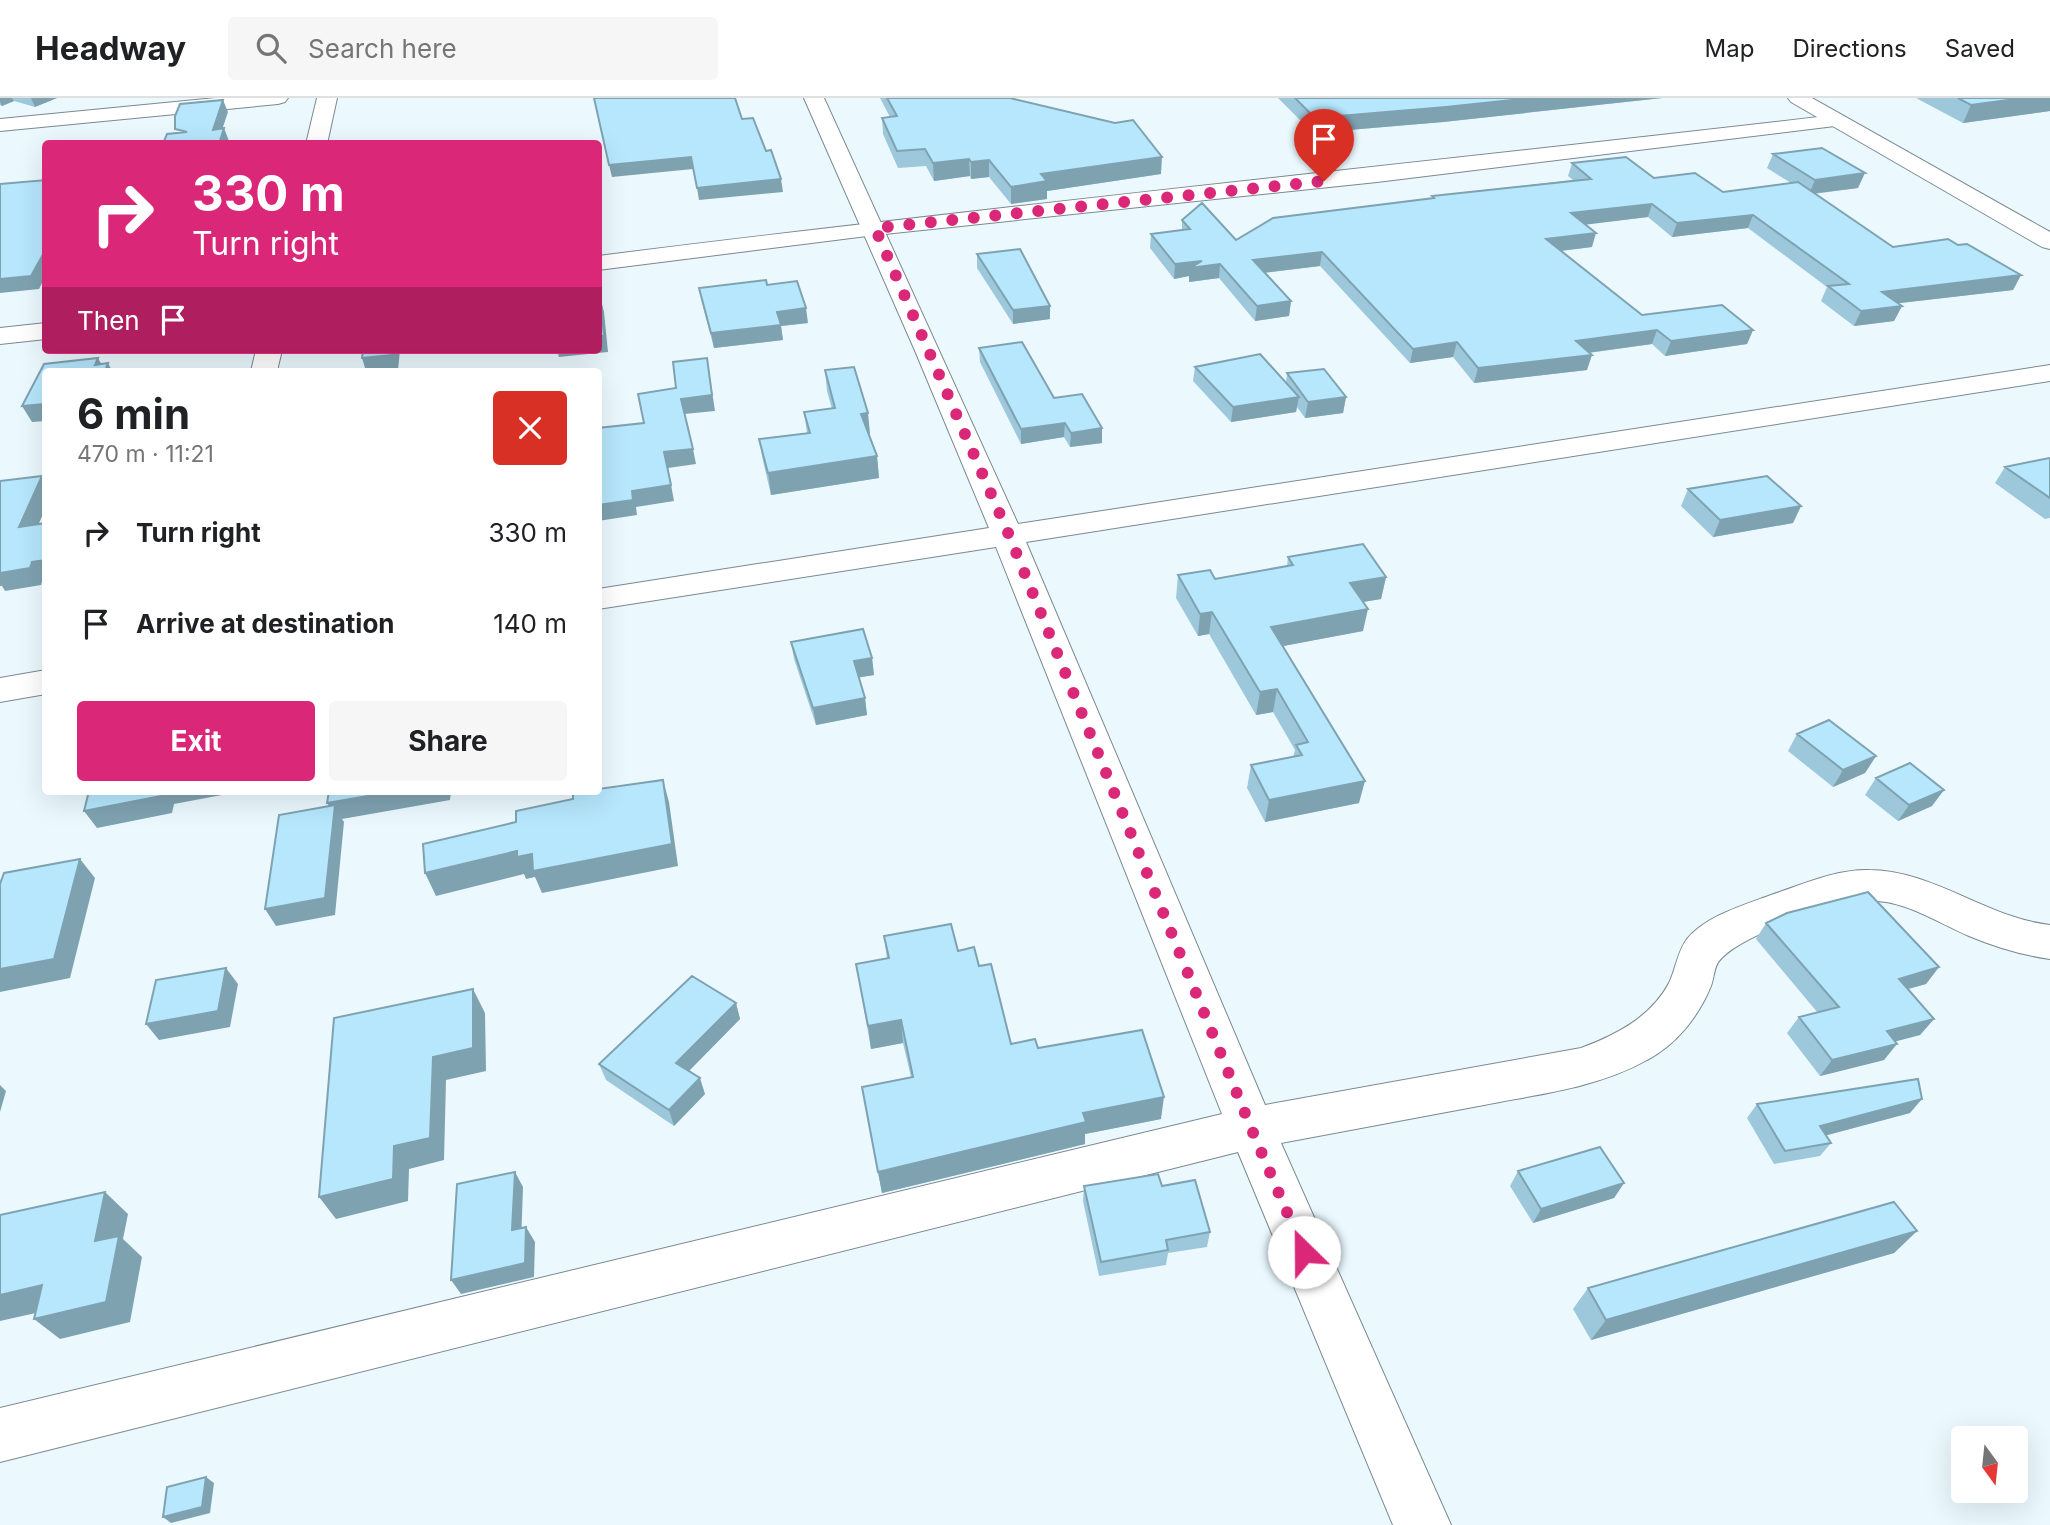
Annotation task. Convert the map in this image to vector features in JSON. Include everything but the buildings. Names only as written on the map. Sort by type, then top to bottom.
[{"type":"street","points":[[0,125],[278,98]]},
{"type":"street","points":[[317,140],[327,98]]},
{"type":"street","points":[[814,98],[875,228],[1009,535],[1251,1128],[1422,1525]]},
{"type":"street","points":[[1798,98],[2050,242]]},
{"type":"street","points":[[602,262],[875,228],[1377,175],[1836,121]]},
{"type":"street","points":[[0,337],[42,332]]},
{"type":"street","points":[[602,598],[2050,373]]},
{"type":"street","points":[[0,690],[42,683]]},
{"type":"street","points":[[0,1434],[1251,1128],[1582,1066],[1634,1048],[1657,1030],[1688,990],[1702,951],[1731,928],[1831,891],[1868,885],[1907,892],[1996,931],[2050,942]]},
{"type":"route","points":[[1304,1252],[1009,535],[875,228],[1324,181]]}]
